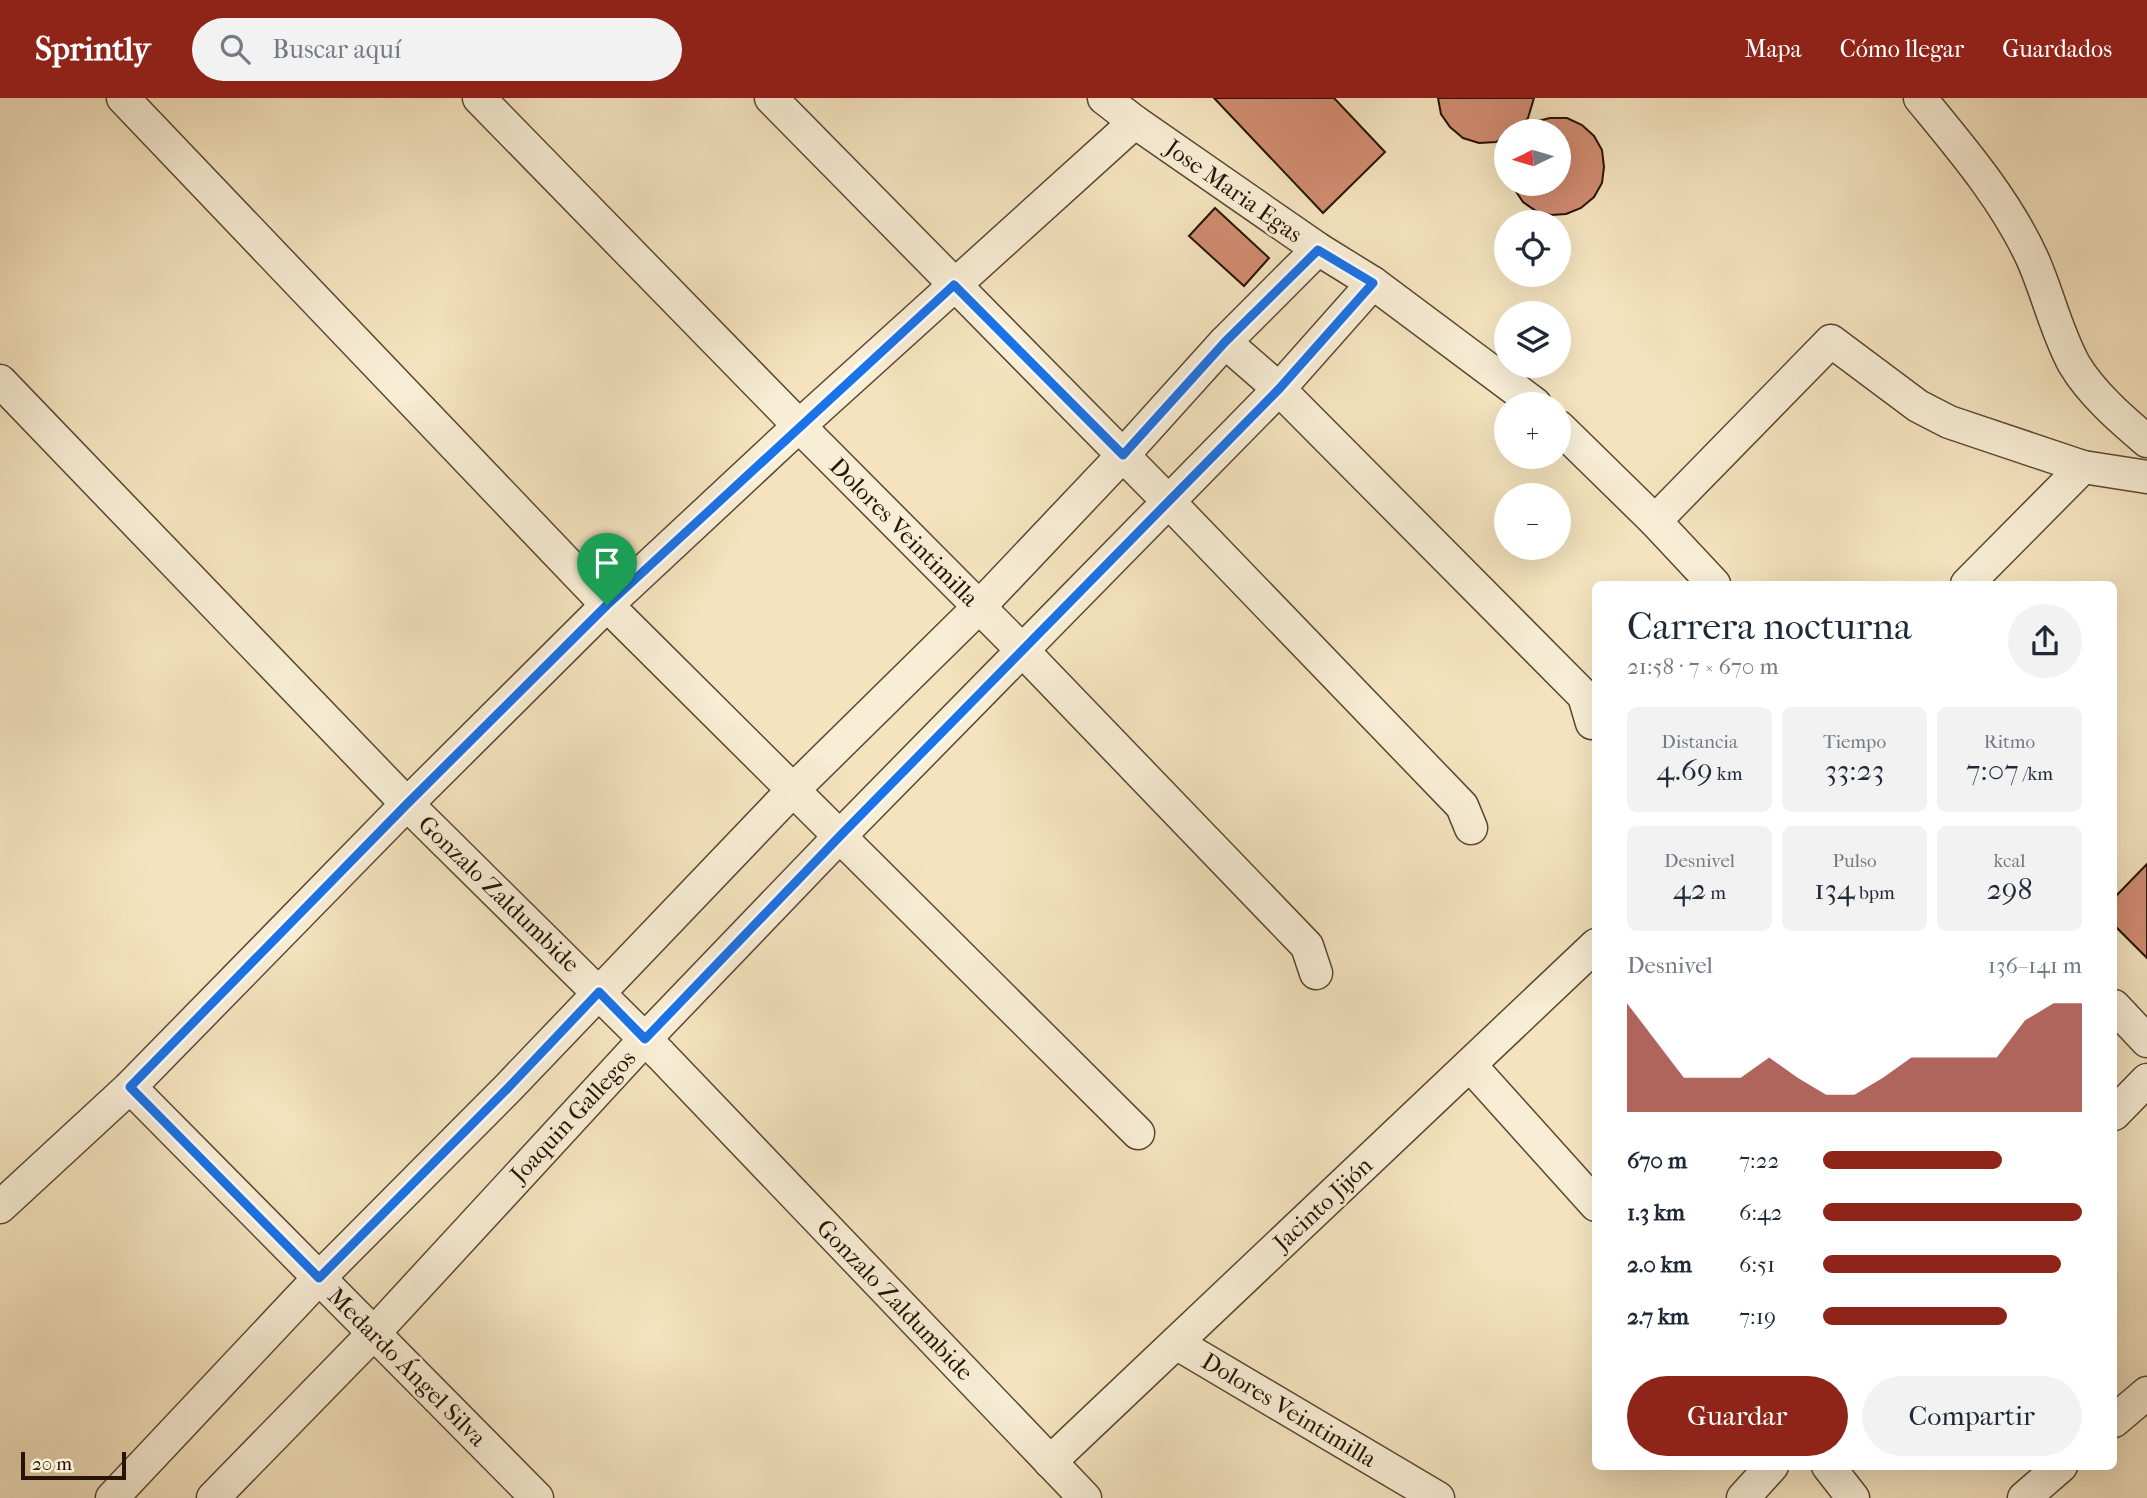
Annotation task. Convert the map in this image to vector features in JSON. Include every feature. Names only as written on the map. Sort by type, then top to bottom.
[{"type":"street","points":[[124,98],[607,605],[1138,1133]]},
{"type":"street","name":"Dolores Veintimilla","points":[[480,98],[799,426],[1023,651],[1307,946],[1316,973]]},
{"type":"street","points":[[771,98],[1169,502],[1462,806],[1471,828]]},
{"type":"street","name":"Jose Maria Egas","points":[[1104,98],[1318,250],[1373,283],[1519,392]]},
{"type":"street","points":[[1920,98],[1959,145],[2002,206],[2033,260],[2075,365],[2115,414],[2147,442]]},
{"type":"street","points":[[0,1207],[130,1087],[407,804],[607,605],[799,426],[1135,122]]},
{"type":"street","points":[[112,1498],[319,1278],[508,1088],[793,790],[979,607],[1123,455],[1225,342],[1318,250]]},
{"type":"street","name":"Joaquin Gallegos","points":[[213,1498],[374,1333],[645,1039],[840,836],[1279,389],[1373,283]]},
{"type":"street","points":[[1655,521],[1831,341],[1918,406],[1949,422],[2083,467],[2147,477]]},
{"type":"street","points":[[1225,342],[1279,389],[1584,696],[1592,723]]},
{"type":"street","name":"Gonzalo Zaldumbide","points":[[0,381],[407,804],[645,1039],[1085,1498]]},
{"type":"street","points":[[1571,439],[1711,581]]},
{"type":"street","points":[[1970,581],[2083,467]]},
{"type":"street","name":"Jacinto Jijón","points":[[1050,1462],[1592,949]]},
{"type":"street","points":[[2117,1009],[2147,1041]]},
{"type":"street","points":[[1470,1065],[1592,1201]]},
{"type":"street","points":[[2117,1111],[2147,1080]]},
{"type":"street","name":"Medardo Ángel Silva","points":[[130,1087],[537,1498]]},
{"type":"street","name":"Dolores Veintimilla","points":[[1176,1343],[1438,1498]]},
{"type":"street","points":[[2117,1418],[2147,1393]]},
{"type":"street","points":[[1743,1498],[1768,1470]]},
{"type":"street","points":[[1831,1470],[1853,1498]]},
{"type":"street","points":[[2024,1498],[2056,1470]]},
{"type":"building","points":[[1214,98],[1334,98],[1385,152],[1323,213]]},
{"type":"building","points":[[1438,98],[1534,98],[1527,119],[1494,119],[1494,142],[1479,143],[1463,138],[1450,127],[1441,114]]},
{"type":"building","points":[[1572,120],[1582,125],[1594,136],[1602,150],[1602,183],[1594,197],[1581,208],[1571,212],[1535,210],[1519,196],[1572,196]]},
{"type":"building","points":[[1215,208],[1269,258],[1244,286],[1189,236]]},
{"type":"building","points":[[2147,864],[2147,958],[2117,928],[2117,895]]},
{"type":"route","points":[[1318,250],[1373,283],[1279,389],[840,836],[645,1039],[599,992],[508,1088],[319,1278],[130,1087],[407,804],[607,605],[954,285],[1123,455],[1225,342],[1318,250]]}]
